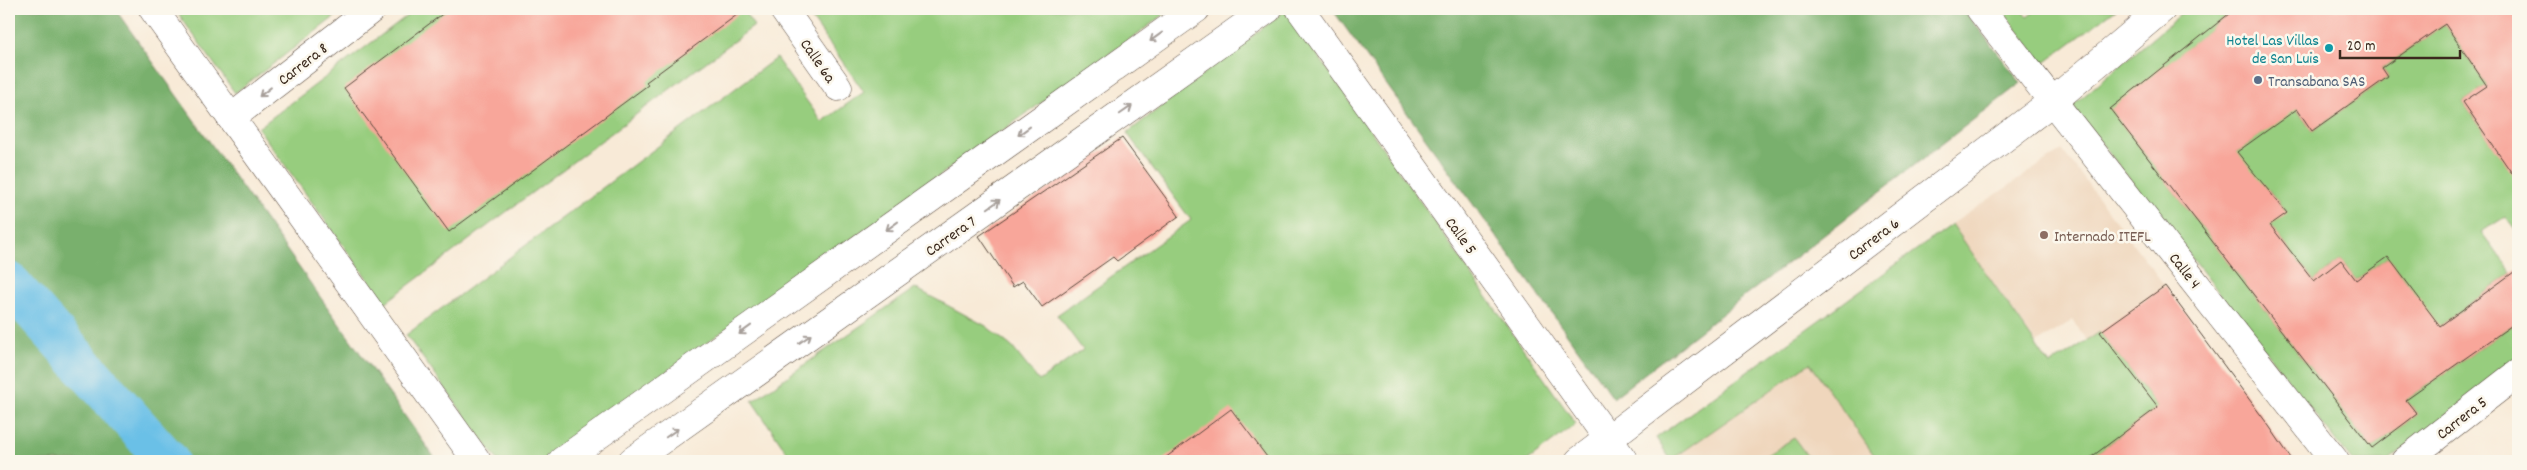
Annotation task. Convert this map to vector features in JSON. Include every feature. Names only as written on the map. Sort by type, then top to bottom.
[{"type":"street","points":[[153,9],[477,461]]},
{"type":"street","name":"Carrera 8","points":[[231,118],[372,9]]},
{"type":"street","name":"Calle 6a","points":[[782,9],[838,87]]},
{"type":"street","points":[[562,461],[1196,9]]},
{"type":"street","name":"Carrera 7","points":[[632,461],[1268,9]]},
{"type":"street","name":"Calle 5","points":[[1300,9],[1624,461]]},
{"type":"street","name":"Calle 4","points":[[1980,9],[2335,461]]},
{"type":"street","name":"Carrera 6","points":[[1579,461],[2053,101],[2162,9]]},
{"type":"street","name":"Carrera 5","points":[[2405,461],[2518,373]]},
{"type":"shaded area","name":"Internado ITEFL","points":[[2062,150],[2165,286],[2087,341],[2073,320],[2036,343],[1952,224]]},
{"type":"shaded area","points":[[1810,363],[1878,461],[1811,461],[1794,438],[1757,461],[1671,460]]},
{"type":"green space","points":[[9,9],[115,9],[437,461],[9,461]]},
{"type":"green space","points":[[175,9],[345,9],[235,93]]},
{"type":"green space","points":[[416,9],[742,9],[754,26],[385,303],[258,128]]},
{"type":"green space","points":[[805,9],[1172,9],[542,461],[498,461],[406,335],[776,58],[822,122],[864,92]]},
{"type":"green space","points":[[1332,9],[1963,9],[2021,83],[1613,398]]},
{"type":"green space","points":[[2001,9],[2020,9],[2027,17],[2038,9],[2116,9],[2043,64]]},
{"type":"green space","points":[[2187,9],[2235,9],[2111,110],[2372,448],[2417,414],[2406,400],[2518,321],[2518,359],[2389,461],[2352,461],[2072,106]]},
{"type":"green space","points":[[1286,10],[1576,424],[1527,461],[793,461],[752,401],[915,288],[986,326],[1012,347],[1039,381],[1083,350],[1057,315],[1191,220],[1127,133]]},
{"type":"green space","points":[[2445,24],[2487,86],[2463,102],[2514,175],[2518,172],[2518,234],[2505,217],[2481,232],[2512,273],[2433,331],[2415,293],[2388,257],[2356,280],[2341,260],[2314,281],[2270,225],[2286,212],[2268,189],[2220,165],[2296,108],[2312,131],[2388,77],[2382,68]]},
{"type":"green space","points":[[1952,224],[2050,365],[2100,332],[2158,407],[2086,461],[1878,461],[1810,363],[1671,460],[1656,438]]},
{"type":"green space","points":[[1794,438],[1811,461],[1757,461]]},
{"type":"building","points":[[449,9],[745,9],[646,82],[648,85],[449,232],[344,88]]},
{"type":"building","points":[[2235,9],[2518,9],[2518,182],[2463,102],[2487,86],[2445,24],[2382,68],[2388,77],[2312,131],[2297,109],[2237,152],[2287,213],[2270,225],[2314,281],[2341,260],[2356,280],[2388,257],[2440,326],[2518,269],[2518,321],[2406,400],[2417,414],[2372,448],[2110,109]]},
{"type":"building","points":[[1122,138],[1179,216],[1117,261],[1113,257],[1042,307],[1023,281],[1013,287],[979,236]]},
{"type":"building","points":[[2165,286],[2293,461],[2086,461],[2158,407],[2100,332]]},
{"type":"building","points":[[1231,409],[1270,461],[1161,461]]},
{"type":"waterway","points":[[9,283],[168,461]]},
{"type":"place","name":"Hotel Las Villas de San Luis","points":[[2329,48]]},
{"type":"place","name":"Transabana SAS","points":[[2258,80]]},
{"type":"place","name":"Internado ITEFL","points":[[2044,235]]}]
